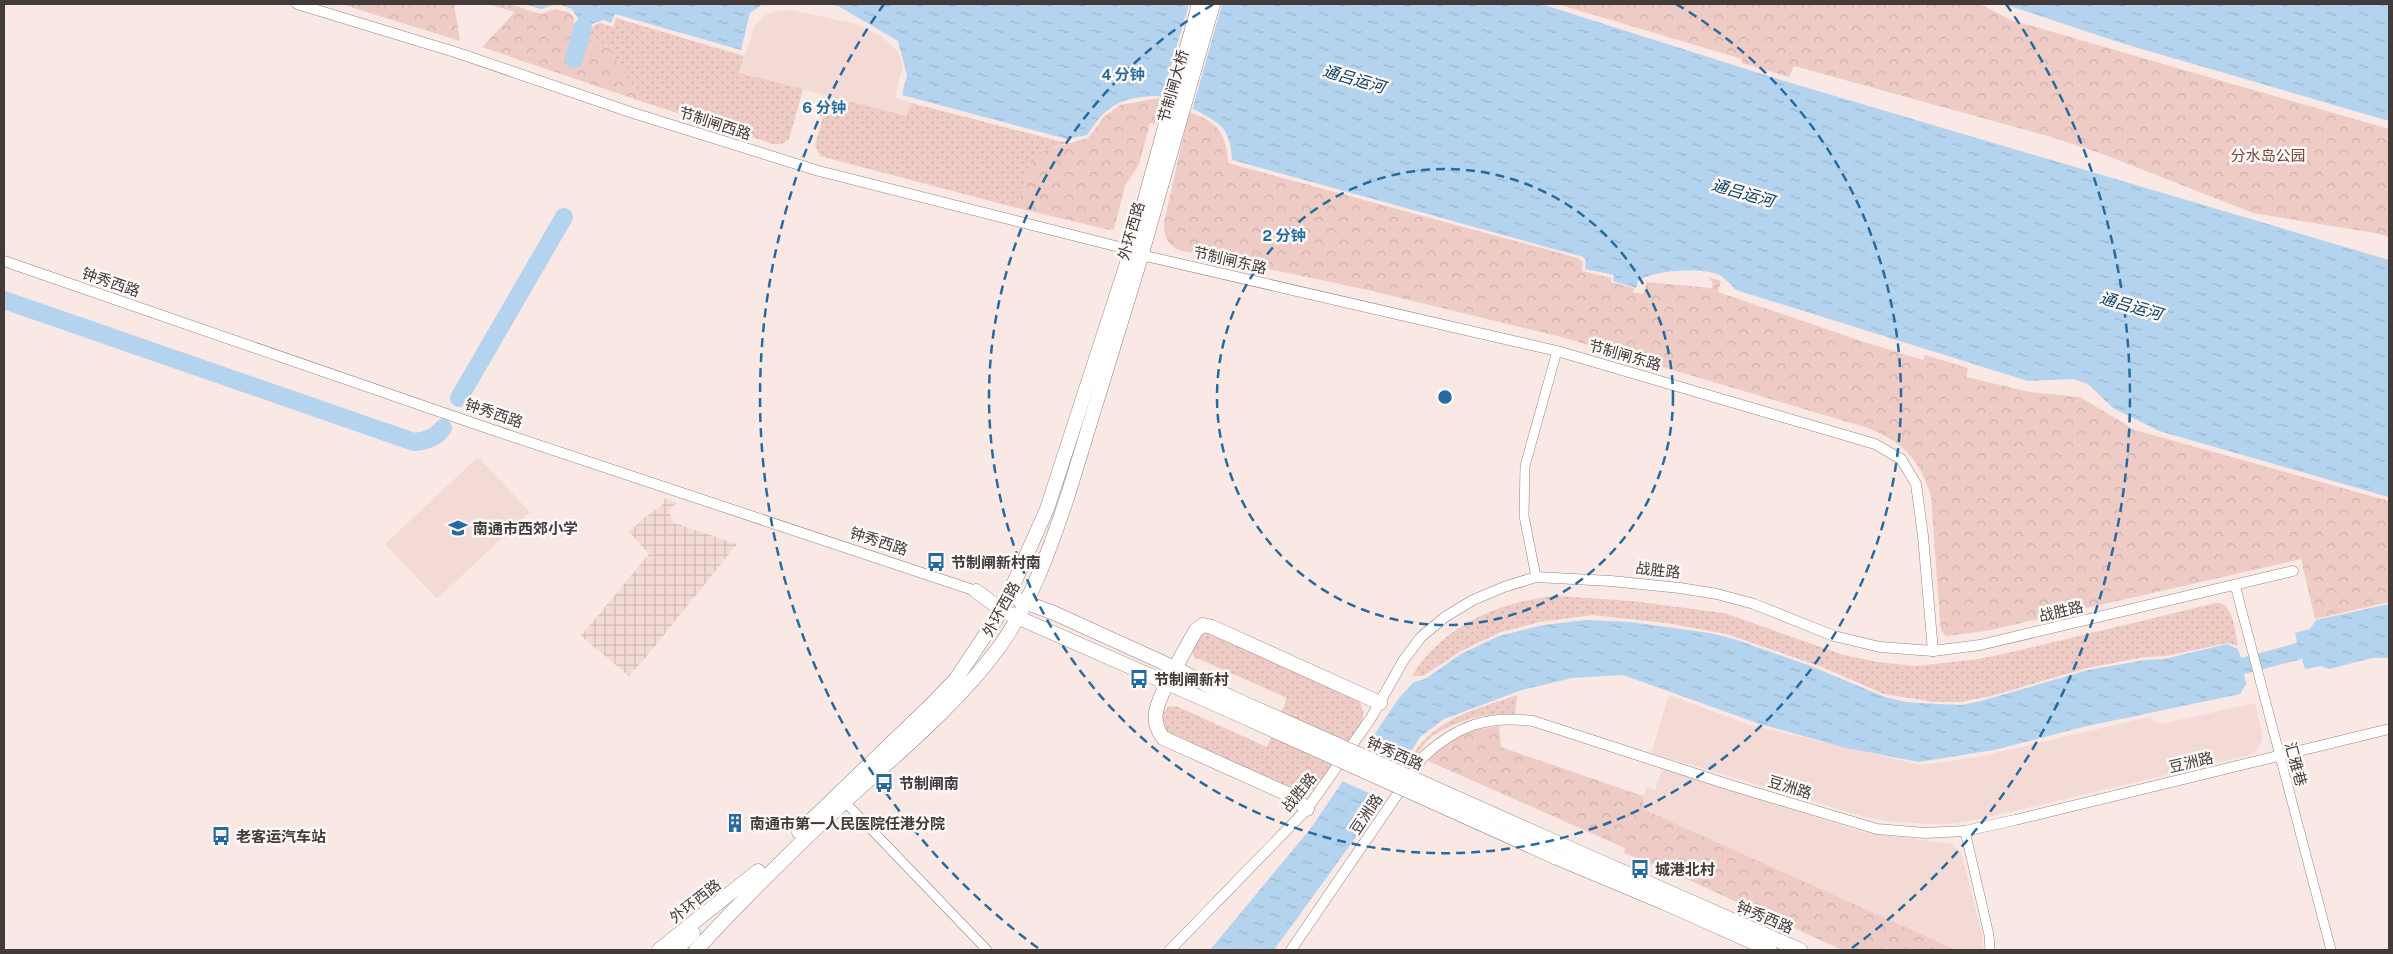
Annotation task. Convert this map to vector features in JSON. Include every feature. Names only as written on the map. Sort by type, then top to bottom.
[{"type":"main road","name":"节制闸大桥","points":[[1157,175],[1199,4]]},
{"type":"main road","name":"节制闸大桥","points":[[1157,175],[1213,4]]},
{"type":"main road","name":"外环西路","points":[[676,950],[878,773],[968,686],[1000,645],[1018,617],[1054,536],[1067,498],[1157,175]]},
{"type":"main road","name":"外环西路","points":[[682,950],[937,699],[962,671],[1005,603],[1047,509],[1136,253]]},
{"type":"main road","name":"外环西路","points":[[976,591],[1005,603]]},
{"type":"main road","name":"钟秀西路","points":[[1005,603],[1026,602],[1054,613],[1175,668],[1226,702]]},
{"type":"main road","name":"钟秀西路","points":[[1005,603],[1018,617],[1167,682],[1226,702],[1557,851],[1665,903],[1770,950]]},
{"type":"main road","points":[[1175,668],[1196,630],[1203,625],[1212,627],[1380,703]]},
{"type":"main road","points":[[1167,682],[1154,715],[1156,729],[1163,738],[1292,796],[1307,809]]},
{"type":"main road","name":"钟秀西路","points":[[1557,851],[1800,950]]},
{"type":"main road","name":"外环西路","points":[[659,950],[754,881]]},
{"type":"main road","name":"外环西路","points":[[696,950],[754,881]]},
{"type":"street","name":"节制闸西路","points":[[297,4],[458,53],[640,115],[819,172],[1136,253]]},
{"type":"street","name":"节制闸东路","points":[[1136,253],[1557,351],[1875,444],[1901,459],[1916,484],[1923,536],[1933,651]]},
{"type":"street","name":"钟秀西路","points":[[4,261],[471,422],[976,591]]},
{"type":"street","points":[[1536,577],[1524,516],[1524,466],[1557,351]]},
{"type":"street","name":"战胜路","points":[[1170,950],[1307,809],[1380,703],[1407,655],[1421,637],[1445,617],[1473,600],[1504,587],[1536,577],[1611,580],[1717,594],[1754,604],[1834,636],[1880,647],[1933,651],[1980,645],[2293,571]]},
{"type":"street","name":"汇雅巷","points":[[2235,585],[2331,950]]},
{"type":"street","name":"豆洲路","points":[[1291,950],[1423,757],[1439,742],[1455,732],[1494,719],[1514,718],[1533,721],[1730,785],[1877,829],[1924,833],[1965,831],[2389,729]]},
{"type":"street","points":[[845,802],[987,950]]},
{"type":"street","points":[[1965,831],[1989,935],[1990,950]]},
{"type":"shaded area","points":[[792,10],[856,24],[881,36],[898,52],[903,65],[895,97],[911,103],[906,116],[739,73],[755,25],[766,15],[776,11]]},
{"type":"shaded area","name":"南通市西郊小学","points":[[478,457],[530,512],[437,599],[385,544]]},
{"type":"shaded area","points":[[665,498],[676,503],[671,508],[670,514],[674,523],[737,544],[629,676],[581,636],[649,554],[629,532],[663,504]]},
{"type":"shaded area","points":[[1669,695],[1750,725],[1921,765],[1978,757],[2149,717],[2160,724],[2255,703],[2262,740],[2255,752],[2246,756],[1984,818],[1950,824],[1885,821],[1865,817],[1651,753]]},
{"type":"shaded area","points":[[1663,767],[1862,832],[1952,844],[1961,853],[1982,934],[1983,950],[1955,950],[1643,809],[1643,796],[1647,787],[1655,790]]},
{"type":"green space","points":[[341,4],[454,4],[460,41]]},
{"type":"green space","points":[[487,4],[509,4],[541,14],[555,9],[570,13],[574,18],[575,31],[569,61],[575,63],[586,37],[609,47],[640,101],[482,47],[515,12]]},
{"type":"green space","name":"分水岛公园","points":[[1557,4],[1980,4],[2011,20],[2389,129],[2389,237],[2375,233],[2253,213],[2100,153],[2051,137],[1794,66],[1789,77],[1742,63],[1742,59]]},
{"type":"green space","points":[[616,18],[744,56],[739,73],[803,89],[789,139],[782,144],[773,144],[640,101],[609,47],[587,37],[594,25],[600,23],[613,27]]},
{"type":"green space","points":[[829,96],[906,116],[911,103],[1067,143],[1042,151],[1031,162],[1017,208],[820,156],[815,145]]},
{"type":"green space","points":[[1159,98],[1164,99],[1160,121],[1156,120],[1155,124],[1150,123],[1139,164],[1125,186],[1114,229],[1110,230],[1017,208],[1030,162],[1042,151],[1088,138],[1104,117],[1120,105]]},
{"type":"green space","points":[[1189,112],[1207,120],[1219,130],[1223,136],[1228,163],[1578,258],[1583,262],[1582,271],[1611,278],[1611,282],[1634,288],[1633,292],[1643,294],[1647,282],[1712,288],[1713,283],[1708,277],[1721,281],[1718,292],[1923,360],[1925,355],[1968,368],[1966,377],[2030,392],[2080,397],[2135,430],[2389,501],[2389,602],[2315,619],[2301,559],[1986,631],[1946,636],[1941,630],[1940,621],[1931,496],[1915,461],[1889,438],[1865,427],[1561,337],[1368,290],[1179,250],[1171,245],[1167,239],[1164,222]]},
{"type":"green space","points":[[1557,596],[1632,601],[1724,613],[1844,655],[1877,662],[1916,666],[1979,659],[2216,603],[2227,607],[2233,619],[2238,646],[2228,643],[2165,656],[2145,657],[2087,668],[1991,696],[1960,702],[1934,702],[1884,694],[1822,667],[1727,634],[1666,623],[1592,615],[1540,622],[1501,632],[1461,651],[1423,676],[1412,676],[1425,658],[1440,643],[1456,630],[1475,619],[1515,603]]},
{"type":"green space","points":[[1207,633],[1357,699],[1360,702],[1363,711],[1361,725],[1316,788],[1309,792],[1299,792],[1164,730],[1161,715],[1168,707],[1176,706],[1267,747],[1287,698],[1197,658],[1196,660],[1193,652],[1194,644],[1199,637]]},
{"type":"green space","points":[[1517,695],[1515,714],[1481,716],[1458,723],[1437,733],[1428,740],[1416,756],[1413,754],[1423,741],[1435,731],[1459,716]]},
{"type":"green space","points":[[1499,726],[1501,747],[1643,796],[1643,809],[1956,950],[1842,950],[1667,870],[1624,853],[1625,848],[1428,761],[1442,746],[1459,736]]},
{"type":"water","points":[[524,4],[558,4],[541,9]]},
{"type":"water","points":[[558,4],[763,4],[750,13],[741,50],[615,14],[611,23],[604,20],[583,27],[572,9]]},
{"type":"water","name":"通吕运河","points":[[824,4],[1541,4],[1781,80],[2389,260],[2389,497],[2159,431],[2113,408],[2088,384],[2073,379],[2028,381],[1736,290],[1719,275],[1690,270],[1666,272],[1645,277],[1638,281],[1636,288],[1613,281],[1614,275],[1585,269],[1586,260],[1583,257],[1232,160],[1230,143],[1222,127],[1201,113],[1163,97],[1143,97],[1119,103],[1097,121],[1087,135],[1067,139],[902,95],[907,75],[898,41],[838,6]]},
{"type":"water","points":[[2004,4],[2389,5],[2389,121],[2121,43]]},
{"type":"water","points":[[2389,604],[2389,658],[2372,658],[2329,669],[2321,666],[2305,669],[2302,659],[2244,674],[2246,684],[2240,694],[2083,727],[1994,750],[1919,762],[1846,748],[1760,724],[1623,675],[1572,678],[1522,690],[1444,719],[1420,737],[1372,815],[1274,950],[1210,950],[1311,828],[1399,698],[1414,682],[1425,679],[1461,654],[1499,636],[1543,625],[1587,620],[1630,622],[1710,633],[1734,639],[1808,665],[1885,697],[1906,702],[1961,705],[2088,670],[2145,660],[2164,659],[2227,644],[2238,649],[2241,658],[2297,643],[2295,633],[2310,629],[2316,620]]},
{"type":"pier","points":[[1189,4],[1222,4],[1192,111],[1161,100]]},
{"type":"pier","points":[[1370,736],[1411,755],[1384,800],[1340,780]]},
{"type":"waterway","points":[[574,59],[583,27]]},
{"type":"waterway","points":[[459,398],[564,217]]},
{"type":"waterway","points":[[4,300],[414,442],[430,438],[443,428]]},
{"type":"place","name":"南通市西郊小学","points":[[458,528]]},
{"type":"place","name":"节制闸新村南","points":[[936,562]]},
{"type":"place","name":"节制闸新村","points":[[1139,679]]},
{"type":"place","name":"节制闸南","points":[[884,783]]},
{"type":"place","name":"南通市第一人民医院任港分院","points":[[735,823]]},
{"type":"place","name":"老客运汽车站","points":[[221,836]]},
{"type":"place","name":"城港北村","points":[[1640,869]]}]
